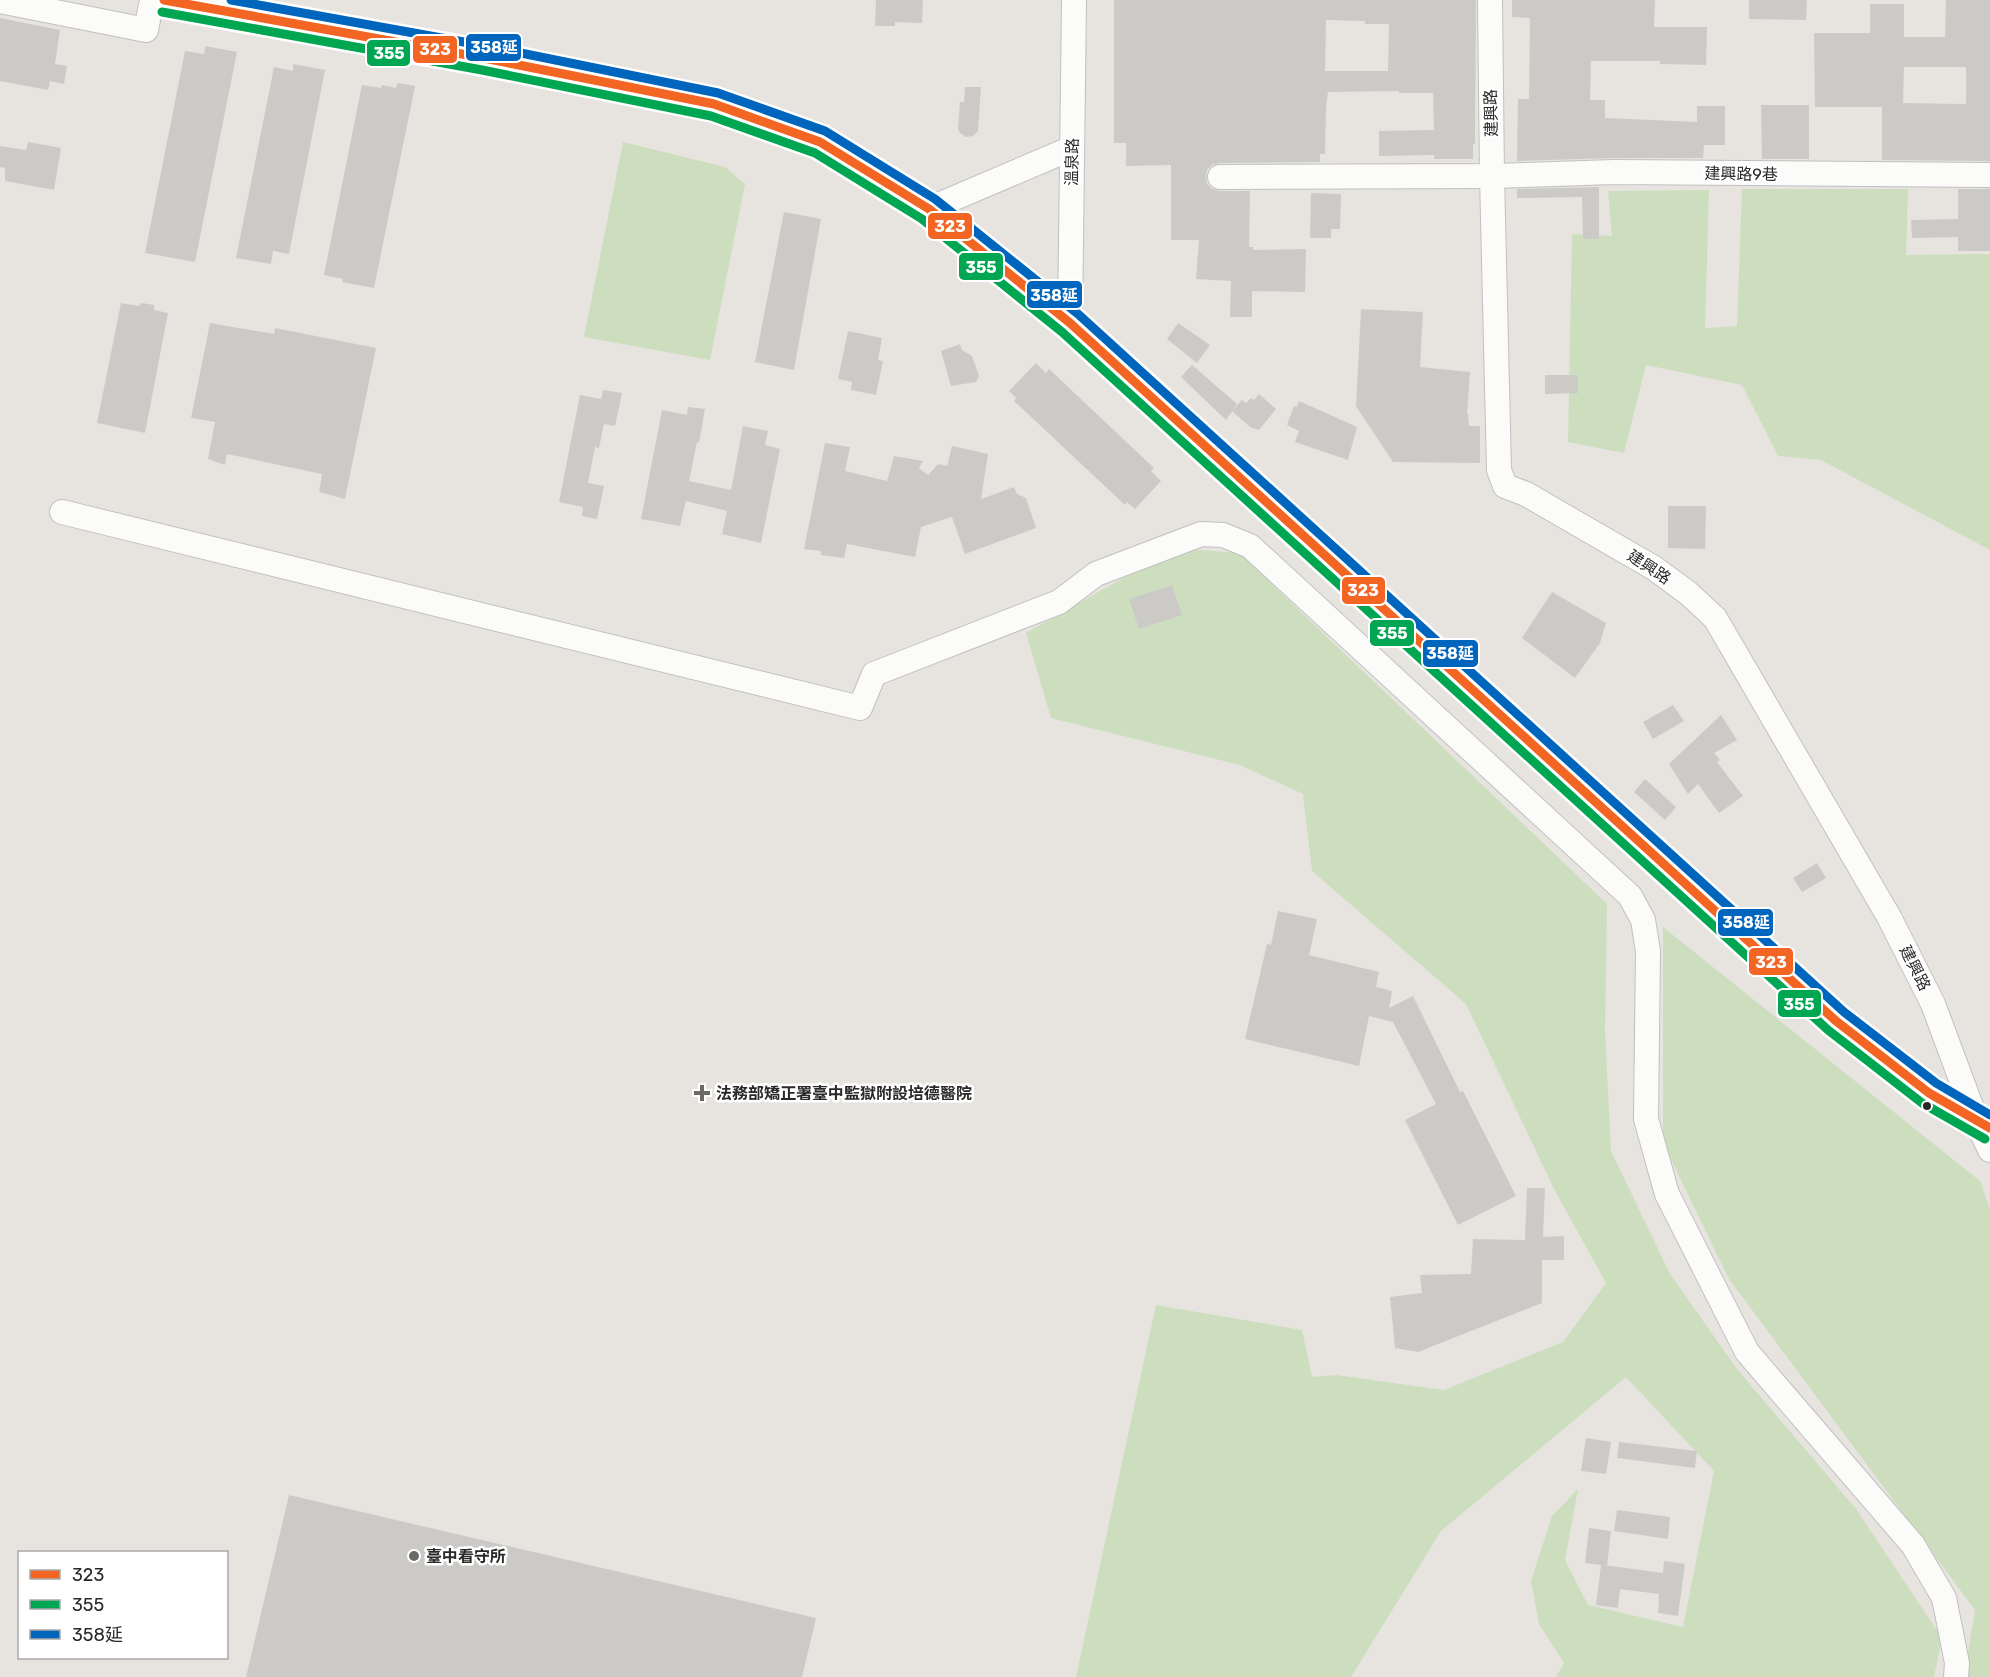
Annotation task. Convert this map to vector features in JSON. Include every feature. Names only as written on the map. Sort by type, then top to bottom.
[{"type":"street","points":[[0,0],[146,30],[152,0]]},
{"type":"street","points":[[164,0],[484,58],[714,104],[820,142],[929,209],[1070,323],[1836,1021],[1908,1079],[1987,1131]]},
{"type":"street","name":"溫泉路","points":[[1070,323],[1074,0]]},
{"type":"street","name":"建興路","points":[[1490,0],[1499,470],[1505,486],[1526,494],[1654,568],[1688,593],[1715,618],[1889,917],[1933,1004],[1987,1131]]},
{"type":"street","points":[[929,209],[1072,148]]},
{"type":"street","name":"建興路9巷","points":[[1220,177],[1492,176],[1614,172],[1990,175]]},
{"type":"street","points":[[62,512],[860,708],[874,674],[1059,602],[1096,574],[1201,534],[1223,535],[1250,546],[1630,896],[1643,920],[1648,951],[1646,1119],[1667,1194],[1747,1352],[1913,1545],[1944,1598],[1957,1663],[1956,1677]]},
{"type":"green space","points":[[623,142],[725,167],[745,184],[710,360],[584,337]]},
{"type":"green space","points":[[1742,189],[1908,189],[1906,255],[1990,254],[1990,550],[1821,460],[1778,456],[1742,385],[1646,365],[1624,453],[1568,442],[1572,234],[1612,236],[1608,191],[1709,190],[1705,328],[1737,326]]},
{"type":"green space","points":[[1176,548],[1239,553],[1607,904],[1605,1030],[1611,1151],[1670,1274],[1737,1369],[1856,1509],[1942,1638],[1934,1677],[1556,1677],[1564,1663],[1539,1624],[1531,1581],[1552,1516],[1578,1489],[1565,1560],[1588,1605],[1683,1627],[1714,1471],[1626,1377],[1441,1531],[1351,1677],[1076,1677],[1156,1305],[1302,1330],[1312,1377],[1336,1375],[1444,1390],[1563,1342],[1606,1283],[1555,1191],[1466,1004],[1312,871],[1303,794],[1240,765],[1051,718],[1026,633]]},
{"type":"green space","points":[[1663,927],[1980,1181],[1990,1209],[1990,1677],[1964,1677],[1975,1610],[1729,1279],[1663,1143]]},
{"type":"building","points":[[876,0],[923,0],[922,23],[895,22],[895,26],[875,26]]},
{"type":"building","points":[[1114,0],[1476,0],[1473,159],[1434,159],[1434,155],[1379,156],[1379,131],[1434,130],[1433,93],[1328,92],[1325,154],[1320,154],[1320,162],[1220,163],[1212,165],[1207,170],[1207,184],[1212,189],[1250,191],[1249,247],[1253,247],[1253,250],[1306,249],[1305,292],[1252,291],[1252,317],[1230,317],[1231,281],[1196,279],[1199,240],[1171,240],[1171,165],[1126,166],[1126,143],[1114,143]],"holes":[[[1326,20],[1365,21],[1365,24],[1389,24],[1388,71],[1325,71]]]},
{"type":"building","points":[[1512,0],[1655,0],[1654,27],[1707,27],[1706,65],[1660,64],[1660,61],[1591,61],[1590,100],[1605,100],[1605,118],[1697,122],[1697,106],[1725,106],[1725,145],[1704,145],[1703,158],[1517,161],[1518,99],[1529,99],[1530,18],[1512,17]]},
{"type":"building","points":[[1749,0],[1807,0],[1806,20],[1749,19]]},
{"type":"building","points":[[1946,0],[1990,0],[1990,161],[1882,160],[1882,107],[1815,107],[1814,33],[1870,33],[1870,4],[1904,4],[1904,37],[1945,37]],"holes":[[[1904,67],[1966,67],[1966,104],[1903,103]]]},
{"type":"building","points":[[0,18],[60,30],[55,64],[67,66],[64,84],[50,81],[48,90],[0,81]]},
{"type":"building","points":[[205,46],[237,52],[195,262],[145,253],[185,51],[204,54]]},
{"type":"building","points":[[293,64],[325,70],[289,254],[273,251],[271,264],[236,258],[274,67],[293,71]]},
{"type":"building","points":[[398,83],[415,86],[374,288],[342,282],[343,279],[324,275],[362,85],[396,88]]},
{"type":"building","points":[[965,87],[981,87],[978,131],[973,136],[966,137],[958,129],[960,102],[964,102]]},
{"type":"building","points":[[1761,105],[1809,105],[1809,159],[1762,159]]},
{"type":"building","points":[[28,142],[61,148],[54,190],[5,181],[5,168],[0,167],[0,146],[26,150]]},
{"type":"building","points":[[1599,187],[1599,239],[1583,239],[1582,197],[1517,198],[1517,189]]},
{"type":"building","points":[[1958,189],[1990,189],[1990,251],[1958,251],[1958,237],[1912,238],[1911,220],[1958,219]]},
{"type":"building","points":[[1311,193],[1341,194],[1340,229],[1331,229],[1331,238],[1310,238]]},
{"type":"building","points":[[784,212],[821,219],[794,370],[755,362]]},
{"type":"building","points":[[121,303],[138,306],[142,303],[154,305],[154,310],[168,313],[145,433],[97,423]]},
{"type":"building","points":[[1361,309],[1423,312],[1420,367],[1470,372],[1467,414],[1469,426],[1480,426],[1480,463],[1393,462],[1356,406]]},
{"type":"building","points":[[210,323],[274,334],[275,328],[376,348],[345,499],[319,492],[322,474],[227,454],[225,465],[208,459],[215,422],[191,418]]},
{"type":"building","points":[[1178,323],[1210,345],[1197,363],[1167,339]]},
{"type":"building","points":[[848,331],[882,338],[878,360],[883,361],[876,395],[851,390],[852,382],[838,379]]},
{"type":"building","points":[[960,344],[962,350],[972,356],[979,376],[976,382],[951,386],[941,351]]},
{"type":"building","points":[[1036,363],[1046,373],[1049,369],[1154,468],[1151,471],[1161,481],[1135,509],[1127,502],[1125,505],[1014,401],[1016,398],[1009,391]]},
{"type":"building","points":[[1192,365],[1237,404],[1226,420],[1181,377]]},
{"type":"building","points":[[1545,375],[1578,375],[1578,393],[1545,394]]},
{"type":"building","points":[[603,390],[622,393],[615,426],[604,424],[599,448],[595,447],[588,483],[604,486],[597,519],[582,516],[583,507],[559,502],[580,395],[601,399]]},
{"type":"building","points":[[1259,394],[1276,409],[1259,430],[1250,427],[1232,411],[1242,400],[1246,403],[1251,398],[1254,400]]},
{"type":"building","points":[[1299,401],[1357,427],[1348,460],[1295,442],[1299,431],[1287,425],[1294,406],[1297,407]]},
{"type":"building","points":[[688,407],[705,409],[689,481],[731,490],[743,426],[768,431],[765,445],[780,449],[761,543],[722,534],[727,511],[686,501],[680,526],[641,519],[662,410],[687,415]]},
{"type":"building","points":[[825,443],[850,447],[845,471],[887,481],[894,456],[923,461],[919,468],[928,475],[938,464],[947,466],[952,446],[988,454],[981,499],[1014,487],[1017,494],[1026,498],[1036,528],[965,554],[952,517],[921,527],[915,557],[847,544],[844,558],[821,555],[821,551],[804,549]]},
{"type":"building","points":[[1668,506],[1706,506],[1705,549],[1668,548]]},
{"type":"building","points":[[1172,585],[1182,615],[1139,629],[1129,599]]},
{"type":"building","points":[[1552,592],[1606,623],[1600,643],[1575,678],[1522,638]]},
{"type":"building","points":[[1673,705],[1684,721],[1653,739],[1643,722]]},
{"type":"building","points":[[1721,715],[1737,740],[1714,753],[1720,760],[1717,762],[1743,796],[1719,813],[1698,784],[1688,794],[1669,764]]},
{"type":"building","points":[[1645,779],[1676,807],[1665,820],[1634,792]]},
{"type":"building","points":[[1817,863],[1826,878],[1802,892],[1793,878]]},
{"type":"building","points":[[1278,911],[1317,919],[1309,955],[1379,972],[1376,987],[1392,991],[1389,1008],[1413,996],[1460,1092],[1463,1091],[1516,1196],[1458,1225],[1405,1120],[1436,1104],[1393,1022],[1369,1016],[1359,1066],[1245,1039],[1267,944],[1271,945]]},
{"type":"building","points":[[1527,1188],[1545,1188],[1543,1237],[1564,1236],[1564,1260],[1542,1260],[1542,1303],[1418,1352],[1395,1348],[1390,1297],[1422,1293],[1420,1275],[1471,1274],[1473,1239],[1525,1240]]},
{"type":"building","points":[[1586,1438],[1611,1442],[1606,1474],[1581,1471]]},
{"type":"building","points":[[1619,1442],[1697,1451],[1695,1468],[1617,1458]]},
{"type":"building","name":"臺中看守所","points":[[289,1495],[816,1618],[802,1677],[246,1677]]},
{"type":"building","points":[[1617,1510],[1670,1517],[1668,1539],[1614,1531]]},
{"type":"building","points":[[1589,1528],[1611,1531],[1607,1565],[1663,1573],[1664,1561],[1685,1564],[1678,1616],[1658,1613],[1659,1594],[1620,1589],[1618,1608],[1596,1605],[1601,1565],[1585,1563]]},
{"type":"transit line","name":"323","points":[[164,0],[484,58],[714,104],[820,142],[929,209],[1070,323],[1836,1021],[1929,1093],[1990,1128]]},
{"type":"transit line","name":"358延","points":[[231,0],[486,46],[718,93],[825,131],[935,199],[1078,314],[1844,1012],[1936,1083],[1990,1115]]},
{"type":"transit line","name":"355","points":[[162,12],[482,70],[711,116],[815,153],[922,219],[1062,332],[1828,1030],[1922,1103],[1985,1139]]},
{"type":"place","name":"法務部矯正署臺中監獄附設培德醫院","points":[[702,1093]]},
{"type":"place","name":"臺中看守所","points":[[414,1556]]}]
